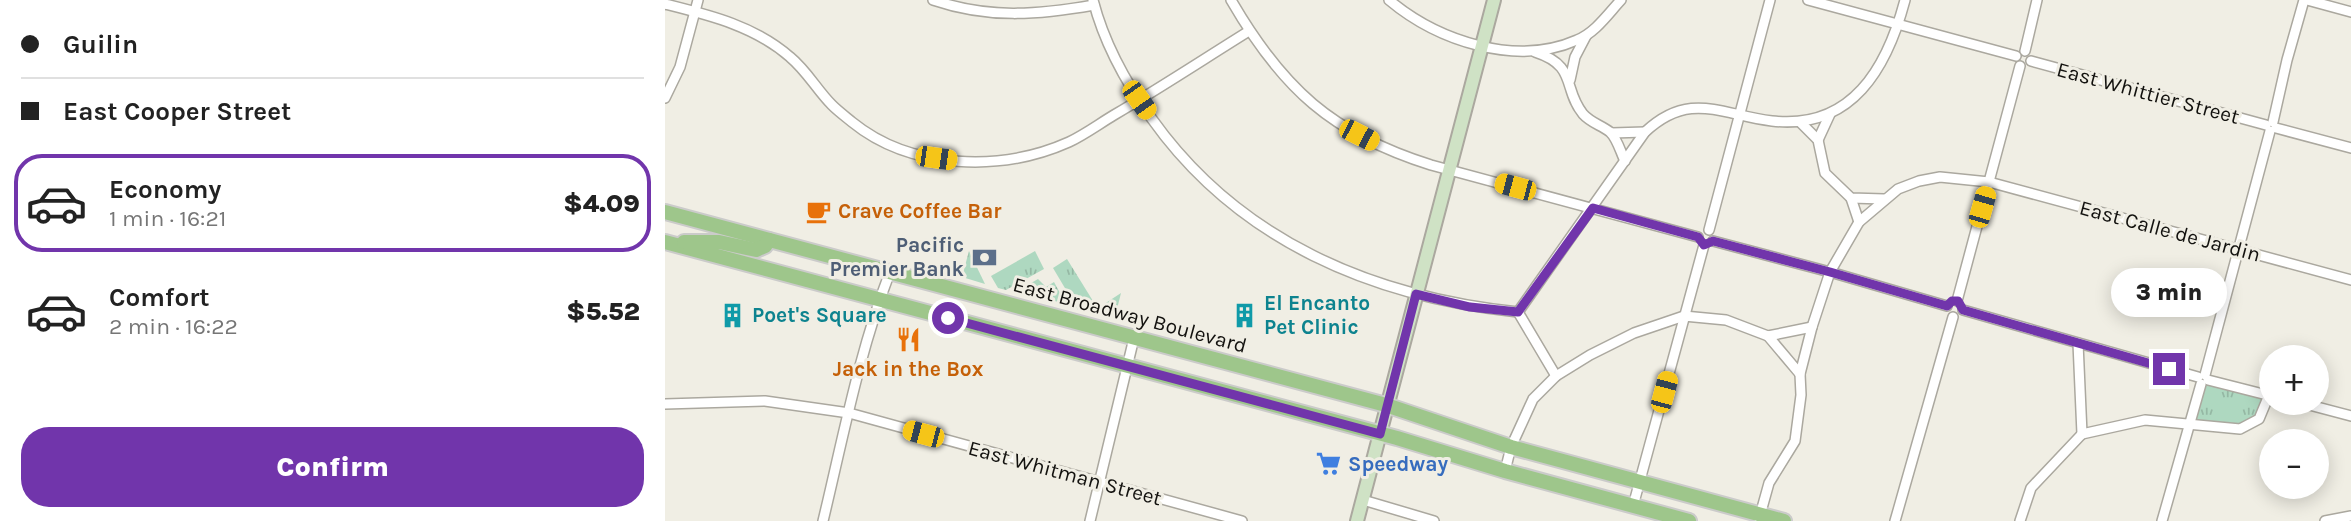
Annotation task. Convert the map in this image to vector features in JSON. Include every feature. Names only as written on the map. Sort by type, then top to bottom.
[{"type":"main road","name":"East Broadway Boulevard","points":[[665,212],[1386,405],[1511,447],[1759,518],[1784,521]]},
{"type":"main road","points":[[665,242],[719,242],[756,250],[765,246],[769,240]]},
{"type":"main road","points":[[665,242],[1380,434],[1689,521]]},
{"type":"street","points":[[665,98],[680,67],[698,0]]},
{"type":"street","points":[[933,0],[972,10],[1023,15],[1094,3],[1119,67],[1172,147],[1203,179],[1262,226],[1291,246],[1335,267],[1416,294],[1470,307],[1518,312]]},
{"type":"street","points":[[1231,0],[1274,66],[1328,117],[1400,155],[1947,306]]},
{"type":"street","points":[[1389,0],[1407,15],[1440,33],[1482,46],[1547,50],[1586,36]]},
{"type":"street","points":[[1357,521],[1494,0]]},
{"type":"street","points":[[1570,80],[1575,57],[1586,36],[1621,0]]},
{"type":"street","points":[[1633,506],[1705,241],[1702,230],[1709,230],[1770,0]]},
{"type":"street","points":[[1808,0],[1898,24],[2018,61],[2025,66],[2031,61],[2030,53],[2020,51],[2018,61],[1989,182],[1957,301]]},
{"type":"street","points":[[1518,312],[1645,132],[1665,117],[1700,107],[1769,121],[1800,122],[1830,114],[1868,83],[1890,45],[1905,0]]},
{"type":"street","points":[[2025,51],[2037,0]]},
{"type":"street","points":[[2162,521],[2240,250],[2287,60],[2306,0],[2351,12]]},
{"type":"street","points":[[665,4],[740,26],[767,39],[790,57],[832,106],[857,126],[886,142],[919,156],[960,162],[999,161],[1069,142],[1249,31]]},
{"type":"street","points":[[1529,50],[1555,61],[1570,80],[1582,113],[1593,123],[1612,133],[1645,132]]},
{"type":"street","name":"East Whittier Street","points":[[2031,61],[2351,148]]},
{"type":"street","points":[[1818,139],[1830,114]]},
{"type":"street","points":[[1800,122],[1818,139],[1825,173],[1851,198],[1859,222]]},
{"type":"street","points":[[1612,133],[1625,161]]},
{"type":"street","name":"East Calle de Jardin","points":[[1884,199],[1908,185],[1940,177],[1989,182],[2351,280]]},
{"type":"street","points":[[1851,198],[1884,199]]},
{"type":"street","points":[[1759,518],[1769,483],[1795,441],[1801,395],[1800,374],[1811,327],[1830,272],[1859,222],[1884,199]]},
{"type":"street","points":[[823,521],[879,300],[890,272]]},
{"type":"street","points":[[1957,301],[1963,310],[1958,317],[1953,317],[1947,312],[1947,306],[1950,302],[1957,301]]},
{"type":"street","points":[[1963,310],[2203,379],[2259,392]]},
{"type":"street","points":[[1518,312],[1556,376]]},
{"type":"street","points":[[1506,471],[1511,447],[1533,399],[1556,376],[1634,333],[1684,316],[1726,320],[1768,336],[1800,374]]},
{"type":"street","points":[[1895,521],[1953,317]]},
{"type":"street","points":[[1768,336],[1811,327]]},
{"type":"street","points":[[1090,521],[1134,338]]},
{"type":"street","points":[[2078,343],[2082,434]]},
{"type":"street","name":"East Whitman Street","points":[[665,404],[765,401],[849,413],[1242,521]]},
{"type":"street","points":[[2329,410],[2351,416]]},
{"type":"street","points":[[2020,521],[2031,488],[2082,434],[2145,420],[2240,429],[2259,419],[2261,415]]},
{"type":"street","points":[[1363,500],[1434,521]]},
{"type":"street","points":[[2325,521],[2351,516]]},
{"type":"green space","points":[[969,251],[985,284],[962,277]]},
{"type":"green space","points":[[1035,251],[1044,269],[1006,290],[998,288],[991,276]]},
{"type":"green space","points":[[1067,259],[1093,301],[1078,310],[1053,268]]},
{"type":"green space","points":[[1038,279],[1046,287],[1054,282],[1066,304],[1017,291]]},
{"type":"green space","points":[[1121,293],[1115,317],[1092,312]]},
{"type":"green space","points":[[2203,382],[2259,396],[2256,417],[2239,427],[2192,422]]},
{"type":"place","name":"Crave Coffee Bar","points":[[818,211]]},
{"type":"place","name":"Pacific Premier Bank","points":[[984,257]]},
{"type":"place","name":"Poet's Square","points":[[732,315]]},
{"type":"place","name":"El Encanto Pet Clinic","points":[[1244,315]]},
{"type":"place","name":"Jack in the Box","points":[[908,340]]},
{"type":"place","name":"Speedway","points":[[1328,464]]},
{"type":"route","points":[[948,318],[1380,434],[1416,294],[1470,307],[1518,312],[1593,208],[1698,237],[1704,245],[1713,241],[1947,306],[1952,301],[1958,301],[1963,310],[2169,369]]}]
